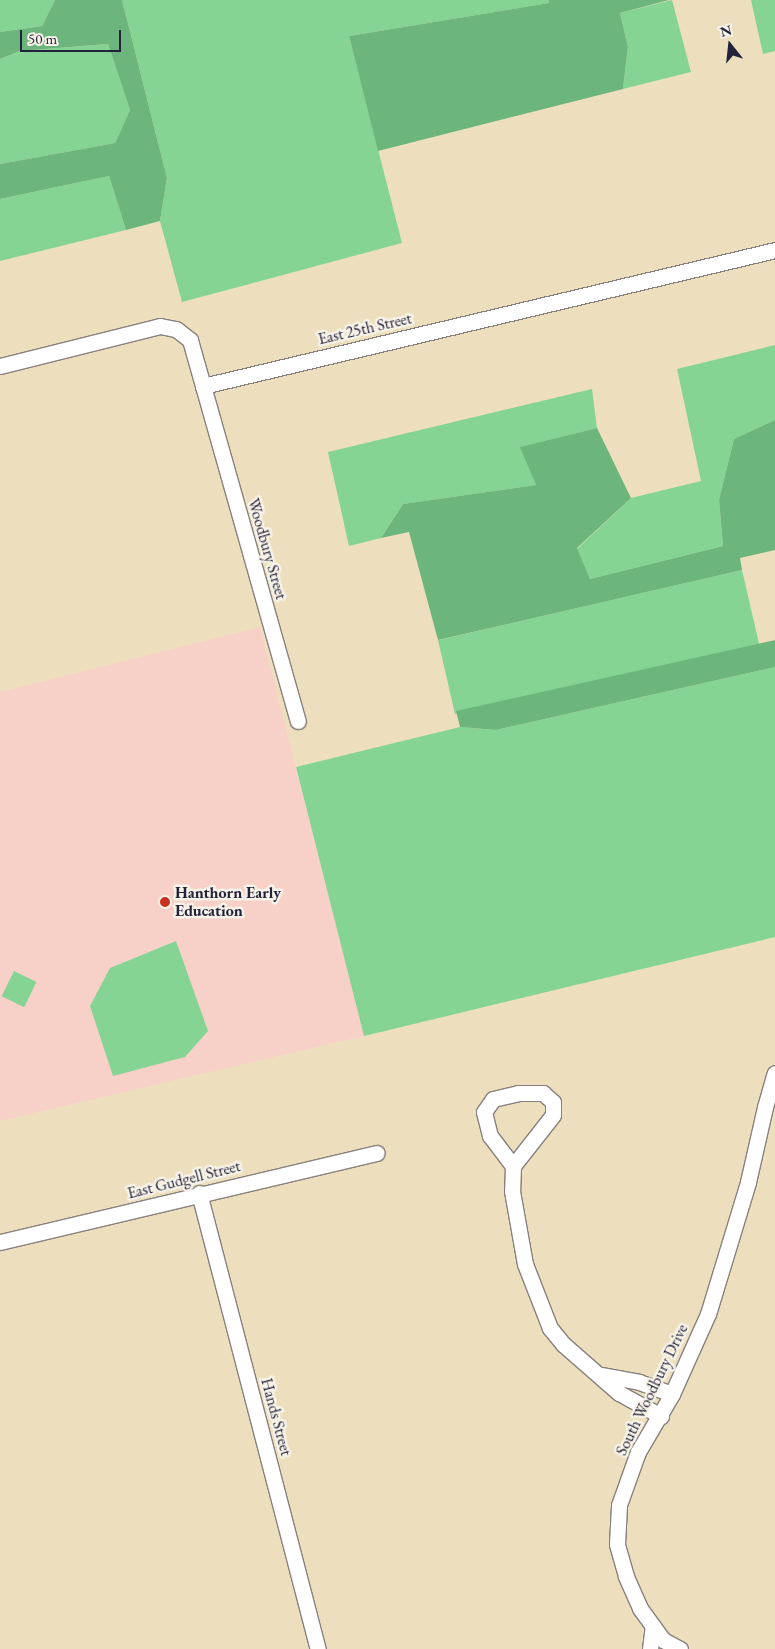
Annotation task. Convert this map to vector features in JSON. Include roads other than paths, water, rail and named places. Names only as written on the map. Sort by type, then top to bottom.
[{"type":"street","name":"East 25th Street","points":[[203,386],[775,250]]},
{"type":"street","points":[[0,366],[160,326],[176,329],[190,340],[203,386]]},
{"type":"street","name":"Woodbury Street","points":[[203,386],[298,721]]},
{"type":"street","name":"South Woodbury Drive","points":[[680,1649],[663,1640],[640,1608],[626,1576],[617,1544],[619,1505],[638,1452],[661,1416],[708,1314],[748,1182],[775,1073]]},
{"type":"street","points":[[513,1166],[490,1136],[484,1112],[493,1099],[518,1093],[543,1093],[553,1102],[554,1114],[513,1166],[512,1191],[525,1264],[550,1328],[563,1344],[601,1375],[619,1393],[661,1416]]},
{"type":"street","name":"East Gudgell Street","points":[[0,1242],[199,1193],[377,1153]]},
{"type":"street","name":"Hands Street","points":[[199,1193],[318,1649]]},
{"type":"street","points":[[601,1375],[639,1382],[672,1394]]},
{"type":"street","points":[[650,1649],[653,1626]]},
{"type":"place","name":"Hanthorn Early Education","points":[[165,902]]}]
